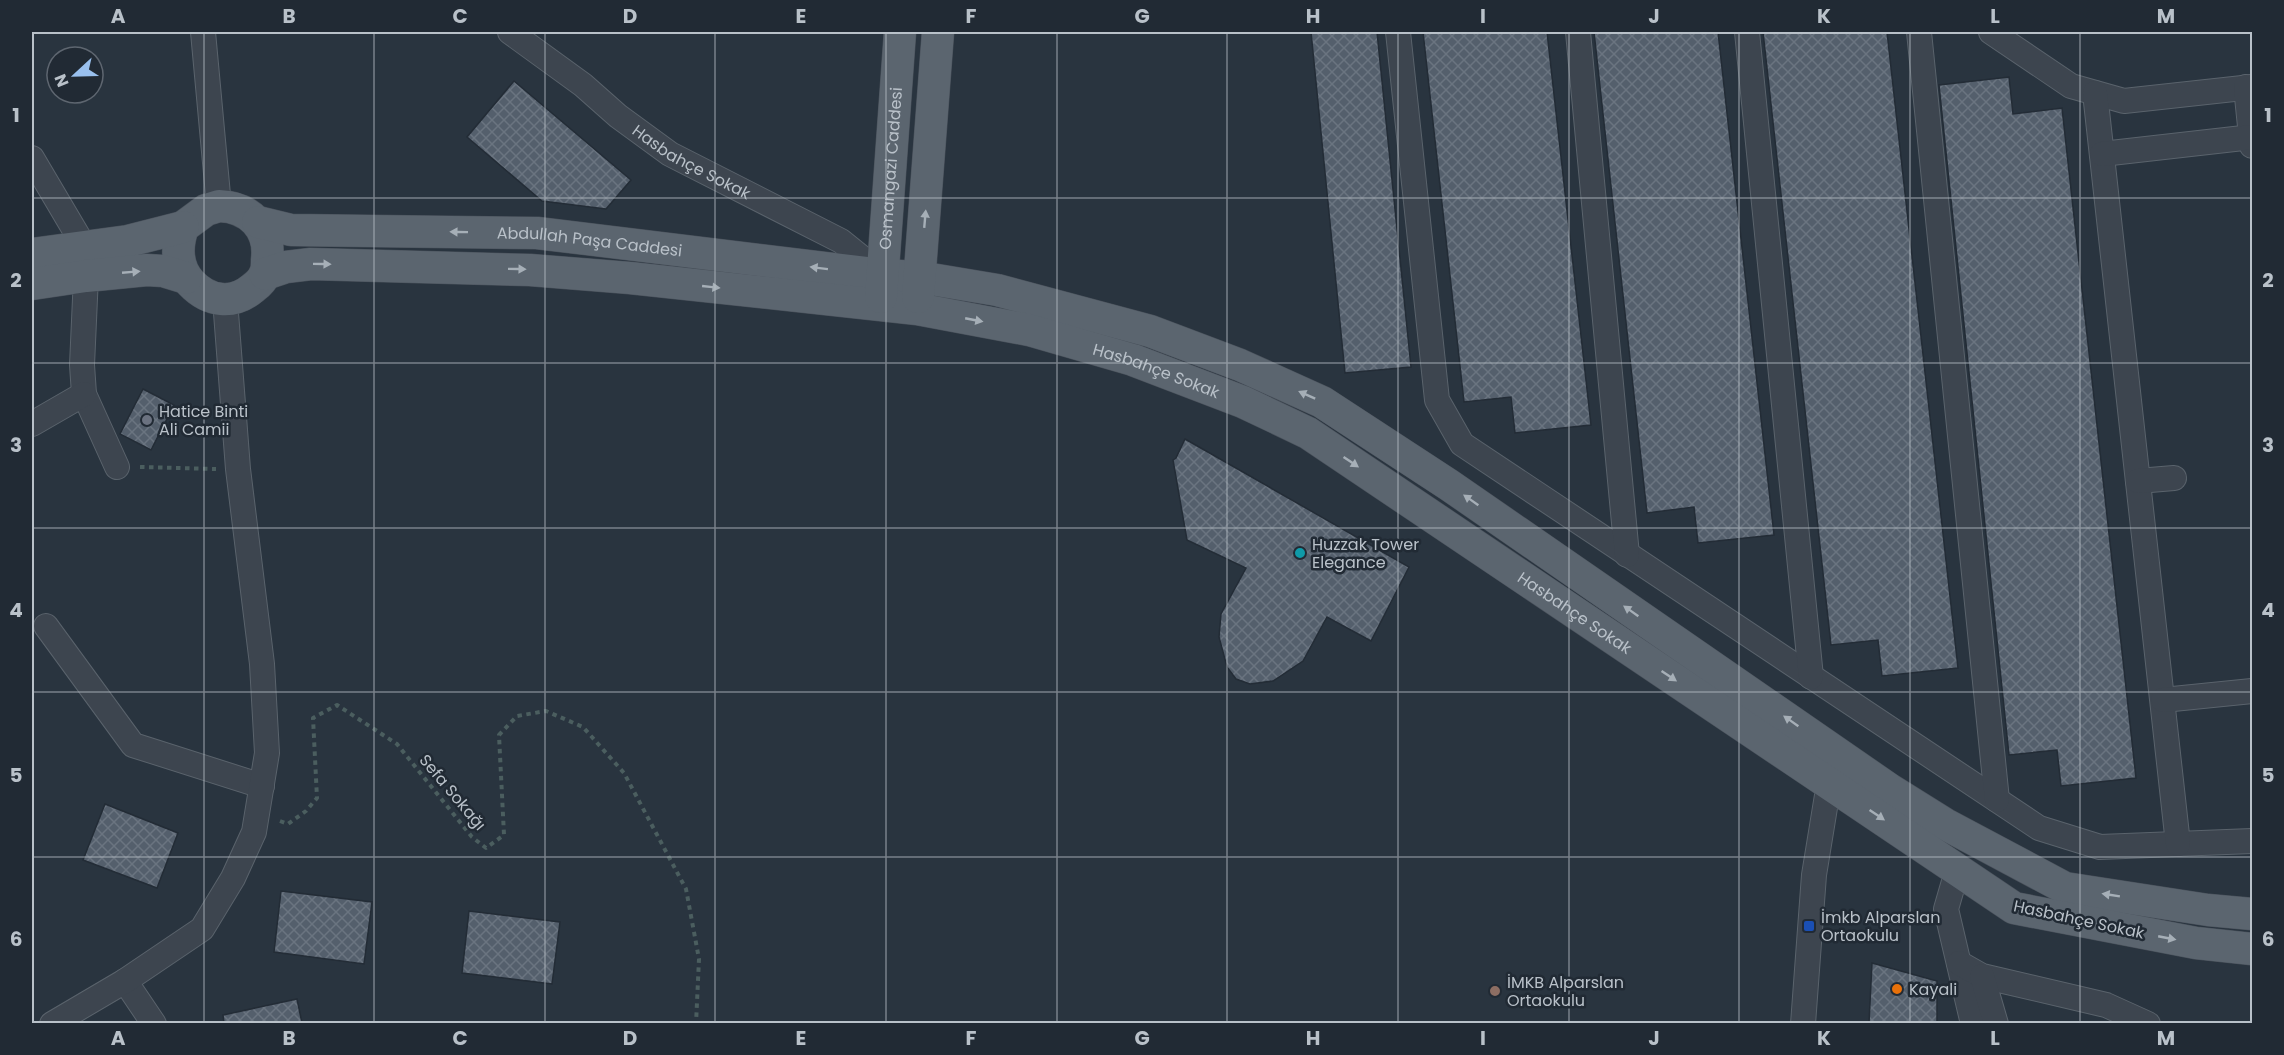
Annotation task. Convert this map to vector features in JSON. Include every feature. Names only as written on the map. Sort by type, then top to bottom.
[{"type":"main road","name":"Osmangazi Caddesi","points":[[880,306],[900,32]]},
{"type":"main road","points":[[917,309],[938,32]]},
{"type":"main road","points":[[32,284],[128,241],[183,227],[206,210],[219,206],[239,210],[258,222],[266,236],[268,246],[265,274],[249,291],[225,300],[206,296],[186,278],[179,260],[178,250],[183,227]]},
{"type":"main road","name":"Abdullah Paşa Caddesi","points":[[258,222],[291,230],[537,233],[883,275],[920,277]]},
{"type":"main road","points":[[32,254],[164,271],[186,278]]},
{"type":"main road","name":"Abdullah Paşa Caddesi","points":[[265,274],[286,267],[311,264],[530,270],[630,278],[880,306]]},
{"type":"main road","name":"Hasbahçe Sokak","points":[[920,277],[997,290],[1150,331],[1240,365],[1322,402],[1449,485],[1834,769],[1957,871],[2014,908],[2196,943],[2253,949]]},
{"type":"main road","name":"Hasbahçe Sokak","points":[[880,306],[917,309],[1029,330],[1133,360],[1243,402],[1308,433],[1834,769],[2066,888],[2208,910],[2253,914]]},
{"type":"street","points":[[203,32],[219,206]]},
{"type":"street","name":"Hasbahçe Sokak","points":[[510,32],[583,85],[618,116],[670,154],[841,240],[883,275]]},
{"type":"street","points":[[1398,32],[1437,400],[1462,444],[2039,828],[2100,847],[2253,841]]},
{"type":"street","points":[[1578,32],[1627,555]]},
{"type":"street","points":[[1747,32],[1811,677]]},
{"type":"street","points":[[1919,32],[1997,800]]},
{"type":"street","points":[[1991,32],[2071,86],[2124,101],[2249,87],[2252,141],[2102,154]]},
{"type":"street","points":[[2095,93],[2178,844]]},
{"type":"street","points":[[32,158],[85,261],[82,365],[84,394],[117,467]]},
{"type":"street","points":[[52,1023],[125,981],[202,929],[233,878],[254,832],[267,753],[262,664],[238,470],[225,300]]},
{"type":"street","points":[[32,424],[84,394]]},
{"type":"street","points":[[2138,482],[2174,478]]},
{"type":"street","points":[[46,626],[134,745],[262,786]]},
{"type":"street","points":[[2163,700],[2253,691]]},
{"type":"street","points":[[1803,1023],[1814,875],[1834,769]]},
{"type":"street","points":[[1957,871],[1946,909],[1973,1023]]},
{"type":"street","points":[[1959,963],[1982,976],[2106,1005],[2148,1023]]},
{"type":"street","points":[[1982,976],[1996,1023]]},
{"type":"street","points":[[125,981],[154,1023]]},
{"type":"path","points":[[117,467],[238,470]]},
{"type":"path","name":"Sefa Sokağı","points":[[257,812],[288,824],[306,811],[317,798],[314,718],[337,705],[397,744],[472,837],[486,848],[504,835],[499,735],[517,716],[546,711],[583,727],[624,773],[686,889],[699,959],[696,1023]]},
{"type":"building","points":[[1311,32],[1377,32],[1411,367],[1345,373]]},
{"type":"building","points":[[1423,32],[1547,32],[1591,425],[1515,433],[1511,397],[1464,402]]},
{"type":"building","points":[[1594,32],[1718,32],[1774,535],[1698,543],[1694,507],[1647,513]]},
{"type":"building","points":[[1763,32],[1887,32],[1958,668],[1882,676],[1878,640],[1831,645]]},
{"type":"building","points":[[2009,77],[2013,114],[2062,108],[2136,778],[2061,786],[2057,750],[2009,755],[1939,85]]},
{"type":"building","points":[[514,81],[631,180],[606,209],[542,201],[467,137]]},
{"type":"building","name":"Hatice Binti Ali Camii","points":[[143,389],[174,405],[151,450],[120,434]]},
{"type":"building","name":"Huzzak Tower Elegance","points":[[1185,439],[1409,567],[1371,641],[1327,617],[1303,661],[1273,681],[1250,684],[1236,679],[1227,667],[1219,637],[1221,614],[1246,568],[1187,540],[1173,460]]},
{"type":"building","points":[[105,804],[178,833],[157,888],[83,860]]},
{"type":"building","points":[[281,891],[372,902],[364,964],[274,952]]},
{"type":"building","points":[[469,911],[560,922],[552,984],[462,973]]},
{"type":"building","points":[[1872,963],[1937,981],[1937,1023],[1869,1023]]},
{"type":"building","points":[[297,999],[302,1023],[224,1023],[223,1015]]},
{"type":"place","name":"Hatice Binti Ali Camii","points":[[147,420]]},
{"type":"place","name":"Huzzak Tower Elegance","points":[[1300,553]]},
{"type":"place","name":"İmkb Alparslan Ortaokulu","points":[[1809,926]]},
{"type":"place","name":"Kayali","points":[[1897,989]]},
{"type":"place","name":"İMKB Alparslan Ortaokulu","points":[[1495,991]]}]
